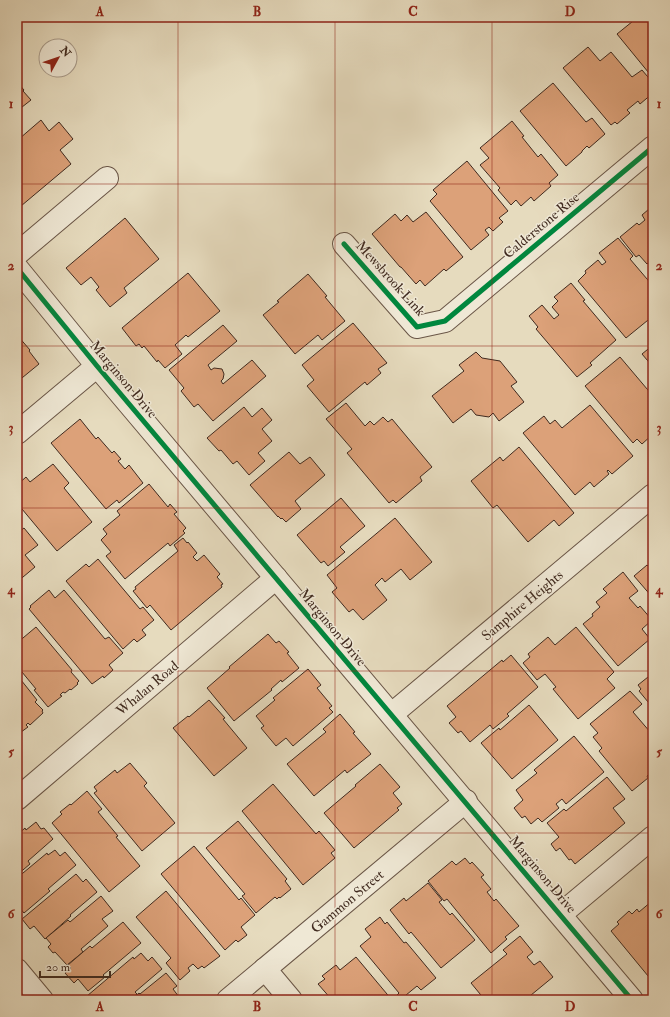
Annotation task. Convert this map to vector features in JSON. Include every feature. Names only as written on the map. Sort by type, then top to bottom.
[{"type":"street","name":"Calderstone Rise","points":[[445,322],[653,147]]},
{"type":"street","points":[[17,254],[107,178]]},
{"type":"street","name":"Mewsbrook Link","points":[[344,244],[417,327],[445,322]]},
{"type":"street","name":"Marginson Drive","points":[[17,268],[97,366],[466,801],[632,1000]]},
{"type":"street","points":[[17,433],[97,366]]},
{"type":"street","name":"Samphire Heights","points":[[392,714],[653,495]]},
{"type":"street","name":"Whalan Road","points":[[17,799],[276,578]]},
{"type":"street","name":"Gammon Street","points":[[228,1000],[466,801]]},
{"type":"street","points":[[561,914],[653,837]]},
{"type":"street","points":[[17,970],[42,1000]]},
{"type":"street","points":[[265,970],[291,1000]]},
{"type":"green space","points":[[17,984],[31,1000],[17,1000]]},
{"type":"building","points":[[638,17],[653,17],[653,78],[617,34]]},
{"type":"building","points":[[588,47],[600,61],[611,52],[632,77],[642,70],[653,83],[653,93],[640,104],[638,101],[627,110],[630,113],[617,124],[615,122],[611,125],[563,68]]},
{"type":"building","points":[[17,82],[31,100],[17,111]]},
{"type":"building","points":[[553,83],[586,122],[592,118],[605,134],[589,148],[587,146],[566,166],[520,111]]},
{"type":"building","points":[[41,120],[49,131],[59,122],[73,139],[60,150],[71,164],[21,206],[17,202],[17,137],[19,139]]},
{"type":"building","points":[[512,121],[524,136],[522,137],[538,157],[541,154],[558,175],[549,183],[551,186],[534,201],[531,197],[521,206],[516,200],[511,205],[498,190],[500,188],[480,165],[489,158],[480,148]]},
{"type":"building","points":[[467,161],[508,211],[499,218],[503,222],[493,231],[489,227],[485,230],[489,235],[471,250],[430,201],[437,194],[433,190]]},
{"type":"building","points":[[649,209],[653,213],[653,259],[647,264],[639,255],[636,257],[620,237],[637,223],[639,225],[645,220],[642,215]]},
{"type":"building","points":[[426,212],[463,257],[446,271],[444,269],[425,286],[420,280],[416,284],[372,234],[395,214],[401,221],[407,215],[413,222]]},
{"type":"building","points":[[125,218],[159,259],[124,288],[127,293],[110,307],[96,290],[99,287],[91,277],[81,285],[66,268]]},
{"type":"building","points":[[618,238],[633,256],[630,259],[653,286],[653,316],[626,338],[578,281],[586,273],[585,271],[598,260],[602,265],[606,262],[599,253]]},
{"type":"building","points":[[188,273],[220,311],[188,337],[186,335],[175,345],[182,354],[165,368],[158,360],[157,362],[144,346],[142,348],[139,344],[136,346],[122,328]]},
{"type":"building","points":[[308,274],[327,296],[325,297],[345,321],[322,340],[318,335],[295,354],[263,315]]},
{"type":"building","points":[[571,283],[585,300],[583,301],[616,340],[590,363],[592,365],[577,377],[536,329],[538,327],[529,316],[542,305],[554,319],[559,315],[552,307],[558,301],[554,297]]},
{"type":"building","points":[[353,323],[387,363],[378,369],[381,373],[367,385],[365,382],[329,412],[307,386],[314,380],[302,365]]},
{"type":"building","points":[[223,325],[237,341],[208,365],[211,370],[214,368],[222,369],[224,374],[221,381],[223,384],[252,360],[266,376],[213,421],[198,404],[194,407],[181,391],[184,388],[169,370]]},
{"type":"building","points":[[17,335],[30,350],[29,351],[39,364],[17,382]]},
{"type":"building","points":[[653,345],[653,367],[642,354]]},
{"type":"building","points":[[476,352],[482,358],[500,361],[517,382],[511,386],[524,402],[499,421],[493,413],[489,417],[476,415],[471,409],[453,423],[432,396],[464,371],[459,365]]},
{"type":"building","points":[[620,357],[653,396],[653,434],[642,444],[637,439],[633,443],[585,386]]},
{"type":"building","points":[[346,403],[365,426],[370,421],[374,425],[383,417],[388,422],[392,419],[432,467],[420,477],[422,481],[396,503],[393,500],[389,503],[347,453],[352,449],[326,419]]},
{"type":"building","points":[[590,405],[633,456],[612,474],[608,470],[607,471],[609,474],[594,487],[590,482],[575,495],[523,433],[544,416],[550,424],[555,420],[562,428]]},
{"type":"building","points":[[244,407],[252,417],[262,408],[272,420],[262,429],[272,441],[258,453],[265,461],[249,475],[237,461],[233,464],[221,450],[219,451],[207,438]]},
{"type":"building","points":[[80,419],[96,439],[98,437],[112,453],[114,451],[121,459],[118,461],[125,469],[129,465],[143,483],[119,503],[117,500],[106,509],[51,443]]},
{"type":"building","points":[[519,447],[574,513],[559,526],[554,520],[528,542],[497,505],[493,508],[471,481],[500,457],[503,461]]},
{"type":"building","points":[[289,452],[300,464],[310,457],[325,475],[295,501],[301,509],[286,522],[282,518],[281,519],[278,517],[250,485]]},
{"type":"building","points":[[53,464],[69,483],[64,488],[92,522],[57,551],[17,503],[17,485],[26,477],[30,482]]},
{"type":"building","points":[[149,484],[168,507],[170,504],[177,512],[174,514],[186,528],[183,531],[185,533],[170,546],[168,543],[125,579],[106,556],[111,552],[101,540],[107,534],[103,529],[120,515],[117,511]]},
{"type":"building","points":[[341,498],[365,526],[340,547],[345,552],[328,566],[324,561],[321,563],[297,535]]},
{"type":"building","points":[[395,518],[432,562],[410,580],[401,569],[385,582],[382,578],[375,585],[387,600],[363,620],[353,609],[349,612],[332,592],[337,588],[327,575]]},
{"type":"building","points":[[17,528],[20,531],[24,528],[38,545],[25,555],[35,567],[17,582]]},
{"type":"building","points":[[183,538],[197,553],[193,557],[197,561],[204,555],[220,574],[217,577],[223,584],[221,585],[222,587],[171,630],[150,605],[147,608],[133,591],[136,589],[135,587],[178,551],[174,545]]},
{"type":"building","points":[[98,559],[140,609],[143,607],[154,620],[142,630],[146,635],[137,642],[134,639],[123,649],[66,581],[86,564],[89,567]]},
{"type":"building","points":[[653,563],[653,598],[634,576],[647,565],[649,567]]},
{"type":"building","points":[[623,572],[638,591],[629,598],[638,608],[640,606],[652,620],[642,629],[650,639],[618,666],[583,624],[593,616],[592,614],[600,607],[596,602],[607,593],[603,589]]},
{"type":"building","points":[[49,590],[55,598],[64,590],[105,639],[109,637],[123,653],[109,665],[113,670],[104,678],[103,676],[92,684],[29,609],[31,607],[30,606]]},
{"type":"building","points":[[36,627],[72,670],[71,672],[79,681],[77,683],[78,684],[71,690],[70,689],[65,693],[63,692],[60,695],[62,696],[48,707],[34,690],[36,689],[17,666],[17,643]]},
{"type":"building","points":[[576,627],[614,672],[607,679],[615,688],[578,719],[553,689],[556,687],[545,674],[537,680],[523,663],[530,657],[528,654],[548,637],[555,645]]},
{"type":"building","points":[[268,634],[276,643],[279,641],[289,652],[287,653],[299,668],[282,682],[281,680],[271,689],[272,690],[234,721],[207,688]]},
{"type":"building","points":[[511,655],[538,687],[507,714],[509,716],[493,729],[490,725],[470,742],[461,731],[458,733],[449,723],[456,717],[447,706],[502,660],[503,662]]},
{"type":"building","points":[[308,669],[321,685],[317,688],[332,706],[329,708],[333,712],[293,746],[286,738],[276,746],[261,728],[264,726],[256,716],[275,700],[273,698]]},
{"type":"building","points":[[653,673],[653,708],[639,691],[641,689],[638,685]]},
{"type":"building","points":[[17,675],[37,700],[35,702],[43,710],[43,713],[30,725],[28,723],[26,725],[28,727],[17,735]]},
{"type":"building","points":[[630,691],[642,704],[633,712],[651,733],[653,731],[653,770],[647,776],[648,778],[632,791],[599,751],[602,748],[593,737],[598,733],[590,724]]},
{"type":"building","points":[[209,700],[225,718],[223,719],[247,748],[214,776],[173,728]]},
{"type":"building","points":[[529,705],[558,740],[512,779],[481,743],[499,728],[500,730]]},
{"type":"building","points":[[340,714],[355,732],[353,733],[371,754],[347,773],[345,770],[314,796],[287,764],[326,732],[323,729]]},
{"type":"building","points":[[574,736],[604,772],[566,804],[562,799],[556,804],[559,808],[542,822],[538,818],[531,824],[525,816],[522,818],[514,808],[523,800],[516,790],[537,773],[534,770]]},
{"type":"building","points":[[130,763],[147,783],[144,786],[175,823],[142,851],[94,793],[97,791],[94,787],[115,770],[117,773]]},
{"type":"building","points":[[380,764],[400,787],[393,793],[402,804],[397,808],[399,810],[354,848],[324,813]]},
{"type":"building","points":[[607,777],[625,799],[613,808],[625,823],[575,864],[571,859],[569,860],[560,848],[556,851],[551,844],[559,837],[547,823],[564,809],[566,811]]},
{"type":"building","points":[[273,784],[316,834],[319,831],[335,850],[331,853],[335,858],[303,885],[242,811]]},
{"type":"building","points":[[87,791],[102,809],[98,812],[140,866],[109,892],[52,823],[62,814],[60,812],[70,804],[71,805]]},
{"type":"building","points":[[238,821],[287,879],[285,881],[291,889],[280,898],[279,897],[277,899],[275,897],[256,913],[242,896],[245,894],[206,848]]},
{"type":"building","points":[[36,822],[41,829],[44,828],[53,839],[28,861],[30,864],[17,875],[17,835],[25,828],[26,830]]},
{"type":"building","points":[[194,846],[239,900],[241,898],[255,915],[241,927],[247,935],[238,942],[236,940],[225,950],[161,874]]},
{"type":"building","points":[[55,850],[60,856],[65,852],[76,865],[48,889],[50,891],[24,913],[17,905],[17,878],[47,853],[48,855]]},
{"type":"building","points":[[465,858],[470,864],[472,862],[484,875],[481,877],[491,889],[487,892],[494,901],[496,899],[519,926],[505,937],[507,939],[491,953],[447,899],[444,901],[428,881],[452,861],[456,865]]},
{"type":"building","points":[[76,874],[83,882],[86,879],[97,892],[45,939],[34,926],[30,929],[22,919]]},
{"type":"building","points":[[428,883],[442,900],[439,902],[450,915],[452,913],[475,940],[441,968],[411,932],[409,934],[390,910],[404,898],[406,901]]},
{"type":"building","points":[[166,891],[220,956],[204,968],[202,966],[198,969],[193,964],[188,968],[190,971],[180,980],[166,963],[171,958],[136,917]]},
{"type":"building","points":[[101,896],[113,911],[102,919],[108,926],[81,949],[83,952],[67,965],[48,947],[51,944],[46,938],[68,920],[70,922]]},
{"type":"building","points":[[652,901],[653,982],[611,931],[619,924],[617,922],[629,911],[632,914],[637,909],[639,912]]},
{"type":"building","points":[[380,917],[385,924],[387,922],[404,943],[406,942],[436,978],[421,990],[417,986],[400,1000],[396,996],[399,993],[360,946],[371,937],[365,929]]},
{"type":"building","points":[[123,922],[141,943],[103,975],[105,977],[88,991],[78,979],[74,983],[65,973],[71,968],[68,965],[90,946],[92,948]]},
{"type":"building","points":[[520,936],[533,952],[527,957],[534,965],[540,961],[553,977],[525,1000],[485,1000],[471,983],[507,954],[503,950]]},
{"type":"building","points":[[141,953],[148,961],[152,957],[162,969],[135,992],[137,994],[130,1000],[90,1000],[87,996],[133,957],[134,959]]},
{"type":"building","points":[[356,957],[392,1000],[332,1000],[318,984],[325,979],[322,976],[336,965],[340,970]]},
{"type":"building","points":[[166,973],[177,986],[173,989],[179,997],[175,1000],[131,1000],[139,993],[140,994]]},
{"type":"building","points":[[566,996],[570,1000],[561,1000]]},
{"type":"cycle path","points":[[344,244],[417,327],[445,321],[653,147]]},
{"type":"cycle path","points":[[17,268],[97,366],[632,1000]]}]
